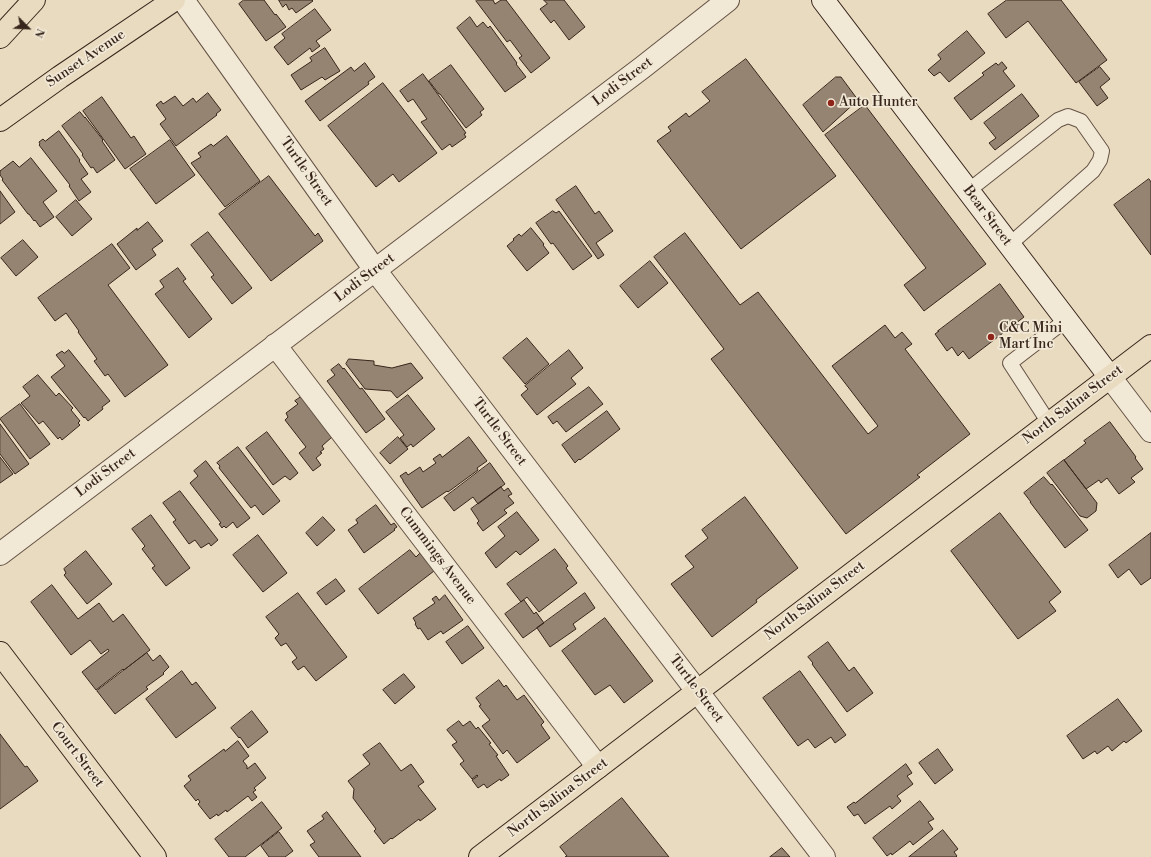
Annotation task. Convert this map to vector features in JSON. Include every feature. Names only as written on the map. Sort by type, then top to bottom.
[{"type":"main road","points":[[0,37],[34,0]]},
{"type":"main road","name":"Sunset Avenue","points":[[0,120],[60,77],[174,0]]},
{"type":"main road","name":"North Salina Street","points":[[480,857],[1151,346]]},
{"type":"main road","name":"Court Street","points":[[0,653],[155,857]]},
{"type":"street","name":"Turtle Street","points":[[184,0],[375,270],[824,857]]},
{"type":"street","name":"Lodi Street","points":[[0,554],[643,67],[728,0]]},
{"type":"street","name":"Bear Street","points":[[823,0],[1151,431]]},
{"type":"street","name":"Cummings Avenue","points":[[276,345],[598,767]]},
{"type":"lane","points":[[968,191],[1058,120],[1068,116],[1081,120],[1102,150],[1100,160],[1093,171],[1009,245]]},
{"type":"lane","points":[[1049,423],[1010,363],[1066,320]]},
{"type":"building","points":[[244,0],[264,0],[286,27],[266,41],[239,4]]},
{"type":"building","points":[[279,0],[313,1],[296,13],[292,8],[289,10],[286,4],[283,7]]},
{"type":"building","points":[[493,0],[495,4],[501,0],[506,0],[550,58],[531,73],[519,58],[522,56],[510,40],[507,42],[476,1]]},
{"type":"building","points":[[544,0],[564,0],[585,27],[569,40],[554,20],[551,23],[540,9],[547,4]]},
{"type":"building","points":[[1007,0],[1061,0],[1107,60],[1076,83],[1028,21],[1006,38],[988,14]]},
{"type":"building","points":[[315,9],[331,30],[316,41],[320,46],[312,52],[310,48],[288,65],[274,47],[285,38],[282,34]]},
{"type":"building","points":[[470,17],[477,27],[483,22],[488,28],[490,26],[526,77],[505,92],[457,28]]},
{"type":"building","points":[[967,31],[985,53],[949,82],[940,72],[934,76],[928,70],[941,59],[938,55]]},
{"type":"building","points":[[325,48],[340,71],[325,80],[322,77],[301,90],[291,75],[312,61],[310,58]]},
{"type":"building","points":[[746,59],[836,176],[741,249],[657,141],[671,131],[668,127],[686,113],[689,117],[710,101],[702,92]]},
{"type":"building","points":[[1002,62],[1007,68],[1003,71],[1015,86],[971,120],[954,98],[984,75],[982,73],[996,63],[998,65]]},
{"type":"building","points":[[365,63],[375,77],[368,82],[369,84],[320,121],[305,101],[351,67],[354,71]]},
{"type":"building","points":[[451,65],[484,109],[480,112],[482,115],[466,128],[429,81]]},
{"type":"building","points":[[1100,67],[1110,79],[1100,87],[1108,98],[1097,106],[1079,82]]},
{"type":"building","points":[[423,74],[466,133],[464,134],[466,137],[452,147],[450,144],[442,150],[421,122],[427,119],[413,99],[408,102],[400,91]]},
{"type":"building","name":"Auto Hunter","points":[[836,77],[841,77],[858,100],[823,132],[803,105]]},
{"type":"building","points":[[383,83],[437,153],[399,182],[393,174],[376,187],[328,126]]},
{"type":"building","points":[[208,93],[221,110],[216,114],[217,115],[176,146],[160,124],[166,119],[156,105],[161,101],[163,104],[175,96],[183,106],[193,98],[196,102]]},
{"type":"building","points":[[1022,94],[1039,116],[995,150],[989,143],[996,138],[984,123]]},
{"type":"building","points":[[102,97],[131,138],[134,136],[146,154],[125,169],[83,111]]},
{"type":"building","points":[[865,105],[986,264],[924,311],[904,285],[926,268],[825,135]]},
{"type":"building","points":[[80,112],[103,140],[102,141],[115,160],[97,173],[93,167],[91,168],[82,155],[83,154],[62,126]]},
{"type":"building","points":[[59,131],[88,174],[81,179],[91,192],[79,201],[69,186],[70,185],[39,145],[39,142],[43,139],[45,141]]},
{"type":"building","points":[[227,136],[260,181],[225,207],[191,163],[201,157],[198,153],[211,144],[213,146]]},
{"type":"building","points":[[170,140],[195,175],[156,204],[130,169]]},
{"type":"building","points":[[31,158],[57,191],[43,202],[54,217],[40,227],[28,214],[2,180],[3,179],[0,175],[0,171],[13,161],[19,167]]},
{"type":"building","points":[[269,176],[315,236],[318,233],[323,241],[271,281],[219,214]]},
{"type":"building","points":[[1149,179],[1151,182],[1151,255],[1114,205]]},
{"type":"building","points":[[576,186],[595,214],[599,211],[613,231],[596,243],[604,255],[598,259],[556,200]]},
{"type":"building","points":[[0,191],[15,212],[0,224]]},
{"type":"building","points":[[76,200],[92,219],[72,236],[56,217]]},
{"type":"building","points":[[553,211],[556,213],[559,211],[592,256],[573,270],[553,243],[551,244],[536,223]]},
{"type":"building","points":[[148,222],[163,241],[152,249],[156,255],[136,270],[117,244],[137,228],[137,230]]},
{"type":"building","points":[[531,228],[544,244],[543,245],[549,253],[527,271],[507,246],[519,234],[521,236]]},
{"type":"building","points":[[208,232],[252,288],[232,304],[211,277],[214,275],[191,245]]},
{"type":"building","points":[[685,233],[740,305],[758,292],[868,434],[878,426],[832,366],[885,325],[895,338],[902,332],[912,344],[905,349],[970,434],[917,475],[920,477],[846,534],[711,359],[724,349],[654,257]]},
{"type":"building","points":[[23,240],[38,257],[16,276],[1,258]]},
{"type":"building","points":[[112,244],[130,268],[108,285],[168,365],[125,397],[108,374],[105,376],[94,361],[97,359],[66,313],[55,321],[38,298]]},
{"type":"building","points":[[650,261],[668,283],[638,308],[620,286]]},
{"type":"building","points":[[178,268],[186,279],[183,281],[212,319],[189,338],[155,294],[164,287],[160,281]]},
{"type":"building","points":[[1000,284],[1024,317],[969,359],[963,351],[958,356],[952,347],[947,351],[935,334]]},
{"type":"building","points":[[527,338],[549,364],[525,384],[503,358]]},
{"type":"building","points":[[69,350],[110,401],[102,407],[103,409],[88,421],[51,377],[65,366],[56,355],[62,351],[64,353]]},
{"type":"building","points":[[569,350],[583,368],[571,378],[576,384],[537,415],[521,395],[528,389],[525,386]]},
{"type":"building","points":[[349,359],[374,361],[374,365],[392,368],[411,363],[423,378],[397,398],[391,391],[365,389],[346,364]]},
{"type":"building","points":[[339,364],[343,369],[344,368],[360,389],[362,388],[385,419],[366,433],[327,381],[335,375],[331,370]]},
{"type":"building","points":[[38,375],[56,396],[59,393],[73,408],[71,410],[80,421],[78,423],[80,425],[62,440],[60,437],[58,439],[43,421],[39,424],[21,403],[30,396],[23,387]]},
{"type":"building","points":[[589,387],[603,404],[566,432],[557,421],[553,424],[548,417]]},
{"type":"building","points":[[408,395],[435,429],[413,447],[411,444],[407,447],[400,438],[404,435],[386,412]]},
{"type":"building","points":[[301,397],[332,437],[322,446],[324,449],[320,452],[322,453],[316,458],[321,465],[313,471],[299,453],[306,447],[285,420],[288,417],[286,413],[298,404],[295,401]]},
{"type":"building","points":[[20,404],[50,444],[30,459],[0,419]]},
{"type":"building","points":[[607,411],[620,429],[575,463],[562,445]]},
{"type":"building","points":[[1110,422],[1143,469],[1131,478],[1135,482],[1119,494],[1107,478],[1101,483],[1099,480],[1086,489],[1064,460],[1086,443],[1084,441]]},
{"type":"building","points":[[0,424],[29,464],[15,474],[0,454]]},
{"type":"building","points":[[267,432],[298,473],[290,480],[285,476],[273,485],[246,448]]},
{"type":"building","points":[[398,437],[408,449],[390,464],[380,453]]},
{"type":"building","points":[[469,437],[487,461],[477,468],[478,470],[448,492],[447,491],[422,508],[400,476],[406,472],[408,475],[420,467],[423,472],[436,463],[433,459],[440,454],[442,457]]},
{"type":"building","points":[[238,447],[280,501],[263,515],[255,505],[251,508],[219,468],[220,466],[217,463]]},
{"type":"building","points":[[0,457],[13,474],[0,483]]},
{"type":"building","points":[[1064,460],[1097,503],[1096,511],[1087,518],[1080,516],[1047,473]]},
{"type":"building","points":[[206,461],[250,518],[237,528],[233,522],[226,528],[224,526],[222,528],[219,524],[221,523],[190,483],[198,476],[194,471]]},
{"type":"building","points":[[490,463],[505,484],[478,504],[473,497],[454,511],[444,498]]},
{"type":"building","points":[[1044,477],[1051,485],[1052,484],[1088,530],[1065,548],[1024,493]]},
{"type":"building","points":[[501,487],[504,491],[508,488],[512,494],[508,496],[514,503],[504,510],[507,513],[483,531],[477,523],[479,521],[471,509]]},
{"type":"building","points":[[180,491],[218,540],[211,546],[209,543],[201,548],[195,540],[189,544],[173,522],[176,520],[163,503]]},
{"type":"building","points":[[745,497],[798,568],[756,600],[757,602],[712,637],[671,584],[694,567],[685,556],[708,538],[702,530]]},
{"type":"building","points":[[376,505],[391,525],[394,523],[397,527],[364,553],[348,530],[358,523],[356,520]]},
{"type":"building","points":[[517,512],[539,540],[520,555],[516,551],[496,568],[485,553],[505,536],[498,527]]},
{"type":"building","points":[[1000,513],[1061,592],[1049,602],[1056,611],[1018,639],[951,551]]},
{"type":"building","points":[[151,515],[190,568],[166,586],[152,568],[155,566],[142,549],[145,546],[132,529]]},
{"type":"building","points":[[323,517],[335,530],[317,546],[306,533]]},
{"type":"building","points":[[1151,533],[1151,578],[1141,585],[1129,569],[1118,578],[1109,565]]},
{"type":"building","points":[[258,535],[287,573],[263,592],[233,555]]},
{"type":"building","points":[[555,549],[568,566],[566,568],[577,583],[539,612],[527,597],[521,602],[507,584]]},
{"type":"building","points":[[410,550],[416,557],[420,553],[434,571],[378,614],[359,589]]},
{"type":"building","points":[[86,551],[112,584],[87,604],[64,575],[66,573],[64,569]]},
{"type":"building","points":[[336,579],[345,591],[326,605],[317,593]]},
{"type":"building","points":[[52,585],[78,619],[99,603],[113,622],[123,614],[150,650],[96,690],[82,672],[109,651],[108,649],[101,654],[90,640],[71,655],[31,602]]},
{"type":"building","points":[[298,593],[347,657],[316,681],[304,666],[298,670],[292,662],[297,658],[286,643],[281,646],[275,638],[279,634],[266,617]]},
{"type":"building","points":[[585,593],[595,608],[573,624],[576,629],[550,647],[537,628]]},
{"type":"building","points":[[445,595],[463,620],[443,634],[441,631],[428,640],[420,628],[418,629],[413,618],[435,603],[432,599],[436,596],[439,600]]},
{"type":"building","points":[[524,600],[534,614],[536,612],[544,623],[523,638],[505,614]]},
{"type":"building","points":[[605,618],[653,681],[624,703],[610,685],[595,695],[562,651]]},
{"type":"building","points":[[468,626],[484,648],[462,664],[446,642]]},
{"type":"building","points":[[828,642],[849,671],[854,667],[873,693],[847,712],[808,657]]},
{"type":"building","points":[[147,653],[153,661],[160,655],[169,667],[163,673],[164,674],[146,687],[148,689],[115,714],[97,691]]},
{"type":"building","points":[[182,671],[192,685],[196,682],[216,708],[176,738],[146,699]]},
{"type":"building","points":[[800,671],[846,735],[835,743],[831,737],[815,748],[808,739],[798,746],[763,698]]},
{"type":"building","points":[[404,674],[415,687],[395,704],[383,690]]},
{"type":"building","points":[[499,680],[504,687],[506,685],[517,700],[524,695],[544,722],[541,725],[550,738],[517,763],[507,750],[503,754],[482,726],[490,720],[479,706],[481,705],[476,698]]},
{"type":"building","points":[[1118,699],[1142,731],[1126,743],[1124,741],[1112,751],[1108,746],[1097,754],[1095,751],[1083,759],[1067,736]]},
{"type":"building","points":[[252,711],[268,732],[248,748],[231,728]]},
{"type":"building","points":[[459,721],[463,726],[470,721],[476,729],[478,727],[491,743],[489,744],[498,755],[496,756],[509,775],[487,788],[484,784],[478,788],[472,780],[478,776],[477,775],[472,779],[460,764],[464,761],[452,745],[457,742],[447,730]]},
{"type":"building","points":[[0,734],[25,767],[27,766],[38,781],[0,809]]},
{"type":"building","points":[[238,741],[249,756],[243,761],[247,766],[247,769],[255,763],[266,778],[254,788],[256,790],[253,792],[257,797],[252,801],[248,796],[227,812],[226,810],[218,816],[217,814],[210,819],[198,804],[200,802],[198,799],[196,801],[184,786],[191,780],[188,776],[224,749],[225,751]]},
{"type":"building","points":[[380,743],[401,771],[411,764],[424,782],[418,786],[436,809],[384,844],[374,831],[376,829],[353,798],[354,789],[348,781],[370,764],[363,755]]},
{"type":"building","points":[[938,749],[953,770],[935,784],[919,763]]},
{"type":"building","points":[[906,764],[912,773],[907,776],[913,784],[897,796],[901,801],[892,809],[890,806],[865,824],[858,814],[854,816],[847,807],[854,802],[855,803]]},
{"type":"building","points":[[622,798],[669,857],[565,857],[567,856],[560,847]]},
{"type":"building","points":[[920,801],[934,819],[928,822],[933,829],[913,845],[910,841],[892,855],[891,853],[887,856],[873,838]]},
{"type":"building","points":[[262,802],[282,828],[245,857],[229,857],[215,839]]},
{"type":"building","points":[[327,812],[361,857],[319,857],[310,845],[315,842],[307,831],[324,819],[322,816]]},
{"type":"building","points":[[943,830],[958,849],[954,852],[957,856],[956,857],[909,857]]},
{"type":"building","points":[[279,832],[293,851],[285,857],[269,857],[261,846]]},
{"type":"building","points":[[782,848],[790,857],[770,857]]},
{"type":"place","name":"Auto Hunter","points":[[831,103]]},
{"type":"place","name":"C&C Mini Mart Inc","points":[[991,337]]}]
